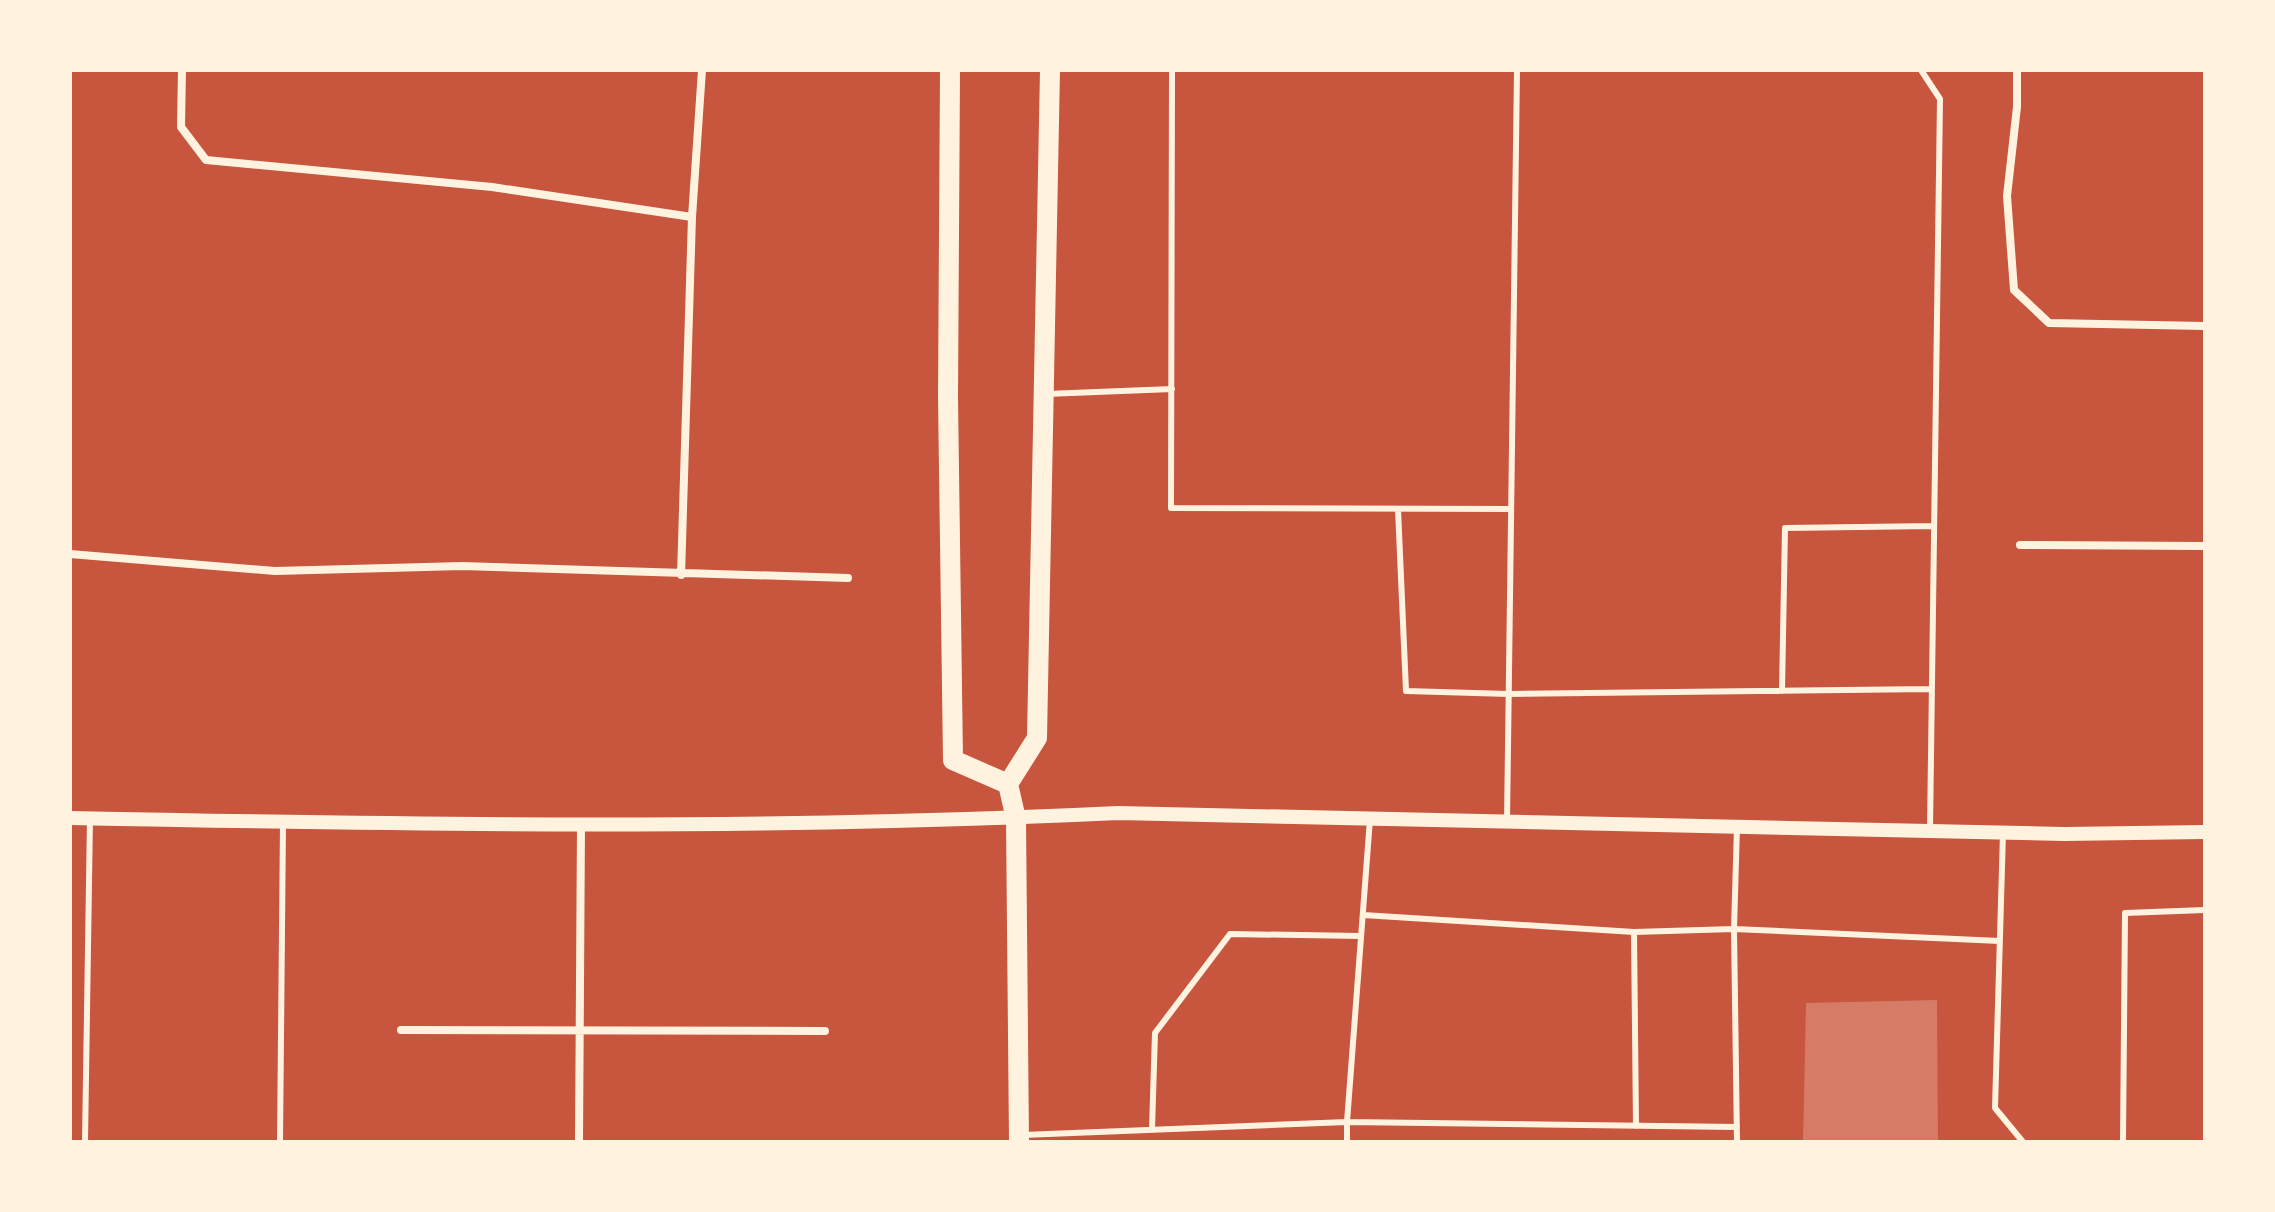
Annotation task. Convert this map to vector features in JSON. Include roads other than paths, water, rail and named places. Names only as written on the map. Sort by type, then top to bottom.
[{"type":"main road","points":[[950,70],[948,397],[953,760],[1008,784]]},
{"type":"main road","points":[[1019,1138],[1016,819],[1008,784],[1037,738],[1050,70]]},
{"type":"street","points":[[182,70],[181,127],[206,160],[492,187],[692,217]]},
{"type":"street","points":[[681,575],[692,217],[702,70]]},
{"type":"street","points":[[2017,70],[2007,196],[2014,290],[2049,323],[2205,326]]},
{"type":"street","points":[[2020,545],[2205,546]]},
{"type":"street","points":[[70,554],[275,571],[462,566],[848,578]]},
{"type":"street","points":[[70,818],[581,823],[1016,819],[1118,813],[2003,833],[2205,832]]},
{"type":"street","points":[[579,1142],[581,823]]},
{"type":"street","points":[[401,1030],[825,1031]]},
{"type":"lane","points":[[1172,70],[1171,508],[1511,509]]},
{"type":"lane","points":[[1507,822],[1517,70]]},
{"type":"lane","points":[[1921,70],[1940,99],[1930,831]]},
{"type":"lane","points":[[1046,394],[1172,389]]},
{"type":"lane","points":[[1398,509],[1406,691],[1509,694],[1931,689]]},
{"type":"lane","points":[[1782,691],[1785,528],[1933,526]]},
{"type":"lane","points":[[85,1142],[90,818]]},
{"type":"lane","points":[[1347,1142],[1370,819]]},
{"type":"lane","points":[[280,1142],[283,820]]},
{"type":"lane","points":[[1737,827],[1734,929],[1737,1142]]},
{"type":"lane","points":[[2003,833],[1995,1108],[2023,1142]]},
{"type":"lane","points":[[2123,1142],[2125,913],[2205,910]]},
{"type":"lane","points":[[1363,915],[1634,932],[1734,929],[2000,941]]},
{"type":"lane","points":[[1634,932],[1636,1126]]},
{"type":"lane","points":[[1152,1129],[1155,1033],[1230,934],[1361,936]]},
{"type":"lane","points":[[1019,1138],[1152,1129],[1347,1122],[1737,1127]]}]
